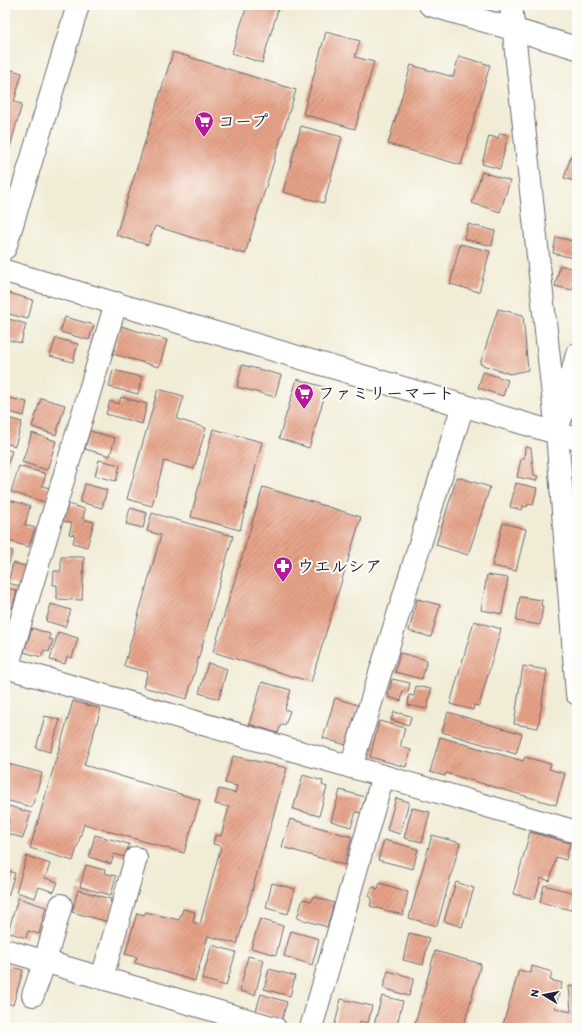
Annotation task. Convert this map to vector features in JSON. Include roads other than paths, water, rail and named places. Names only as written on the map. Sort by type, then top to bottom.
[{"type":"street","points":[[5,248],[78,5]]},
{"type":"street","points":[[430,5],[577,48]]},
{"type":"street","points":[[511,5],[567,436],[577,694]]},
{"type":"street","points":[[5,271],[567,436]]},
{"type":"street","points":[[116,304],[6,667],[577,832]]},
{"type":"street","points":[[567,436],[577,354]]},
{"type":"street","points":[[351,767],[463,405]]},
{"type":"street","points":[[311,1028],[383,776]]},
{"type":"street","points":[[102,978],[136,858]]},
{"type":"street","points":[[33,995],[45,962],[61,905]]},
{"type":"street","points":[[5,950],[275,1028]]},
{"type":"place","name":"コープ","points":[[204,138]]},
{"type":"place","name":"ファミリーマート","points":[[304,410]]},
{"type":"place","name":"ウエルシア","points":[[283,583]]}]
